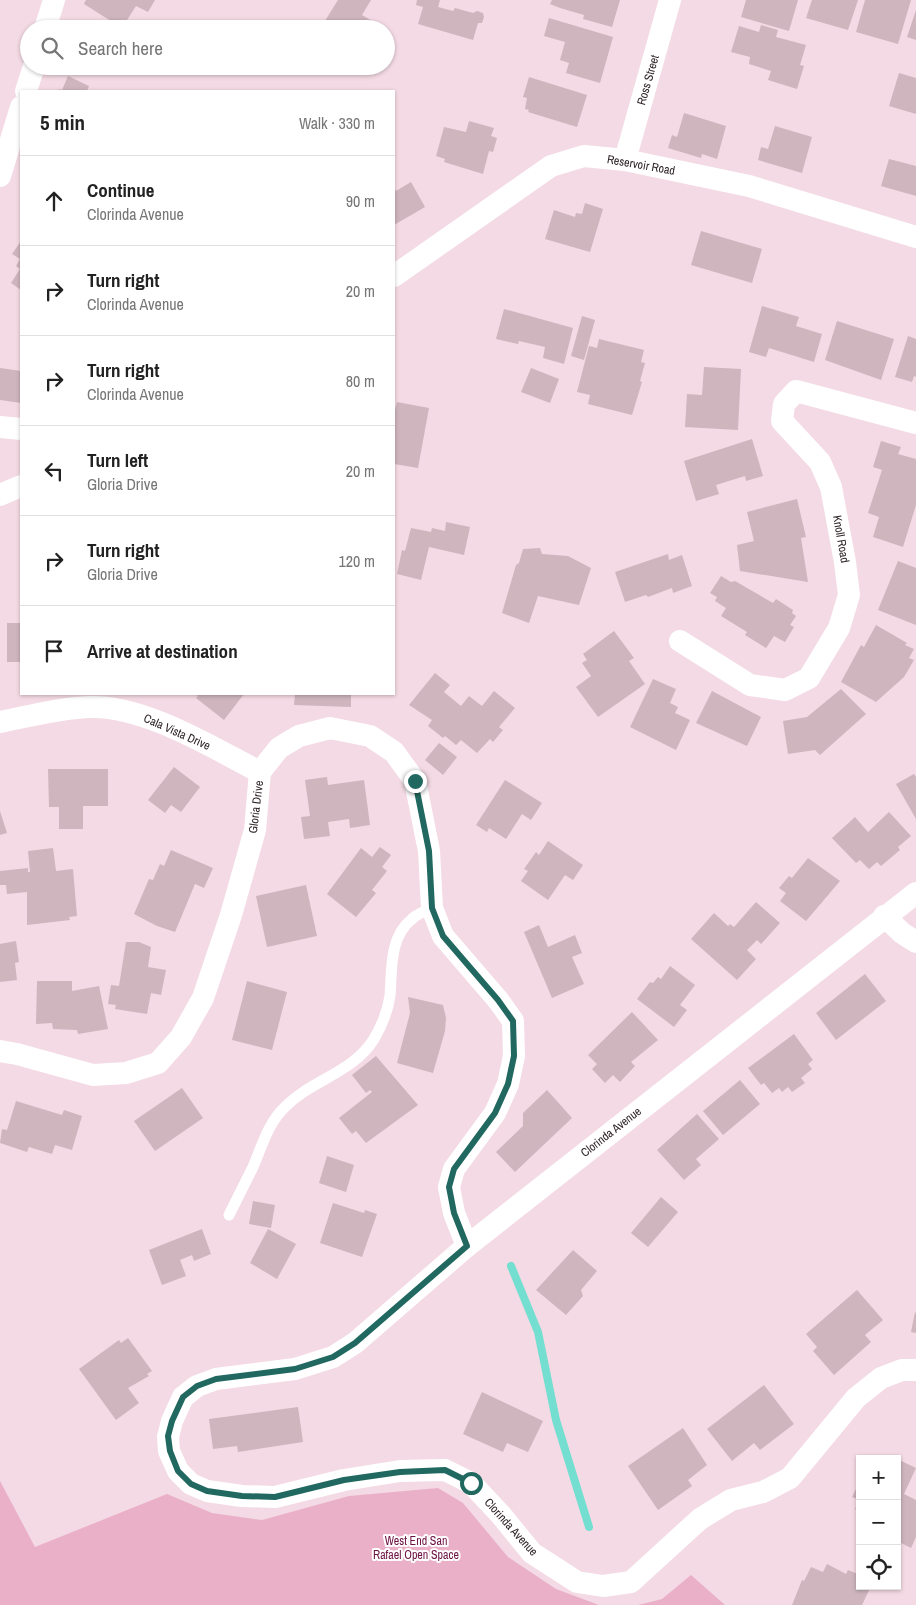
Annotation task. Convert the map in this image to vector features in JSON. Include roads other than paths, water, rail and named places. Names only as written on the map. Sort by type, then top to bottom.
[{"type":"street","points":[[48,20],[54,0]]},
{"type":"street","name":"Ross Street","points":[[625,160],[670,0]]},
{"type":"street","points":[[26,90],[31,75]]},
{"type":"street","points":[[0,176],[20,110]]},
{"type":"street","name":"Reservoir Road","points":[[395,275],[551,166],[584,156],[625,160],[749,186],[916,237]]},
{"type":"street","name":"Knoll Road","points":[[680,640],[750,685],[785,690],[808,678],[839,628],[849,595],[831,487],[820,462],[782,421],[784,404],[796,391],[916,423]]},
{"type":"street","points":[[0,427],[20,429]]},
{"type":"street","points":[[0,495],[20,486]]},
{"type":"street","name":"Cala Vista Drive","points":[[0,722],[50,712],[92,707],[133,713],[174,729],[260,772]]},
{"type":"street","name":"Gloria Drive","points":[[0,1051],[93,1075],[126,1074],[158,1063],[181,1037],[204,998],[231,915],[255,830],[260,772],[279,748],[299,736],[330,728],[370,736],[394,752],[415,781],[429,851],[432,908],[443,936],[498,1000],[513,1021],[514,1056],[508,1084],[495,1113],[454,1169],[449,1187],[454,1213],[467,1246]]},
{"type":"street","name":"Clorinda Avenue","points":[[916,893],[884,916],[467,1246],[355,1343],[333,1357],[295,1369],[216,1379],[197,1386],[183,1397],[172,1421],[168,1436],[170,1451],[178,1471],[191,1484],[207,1491],[242,1496],[275,1497],[344,1480],[400,1472],[445,1470],[471,1483],[501,1515],[532,1554],[577,1582],[603,1586],[631,1582],[700,1519],[731,1500],[763,1492],[790,1478],[856,1398],[881,1378],[902,1370],[916,1370]]},
{"type":"street","points":[[884,916],[902,933],[916,942]]},
{"type":"lane","points":[[229,1215],[271,1123],[301,1093],[335,1075],[353,1062],[374,1040],[384,1019],[390,998],[390,977],[400,932],[412,918],[432,908]]},
{"type":"waterway","points":[[511,1266],[538,1332],[556,1420],[589,1527]]},
{"type":"park label","name":"West End San Rafael Open Space","points":[[416,1548]]}]
